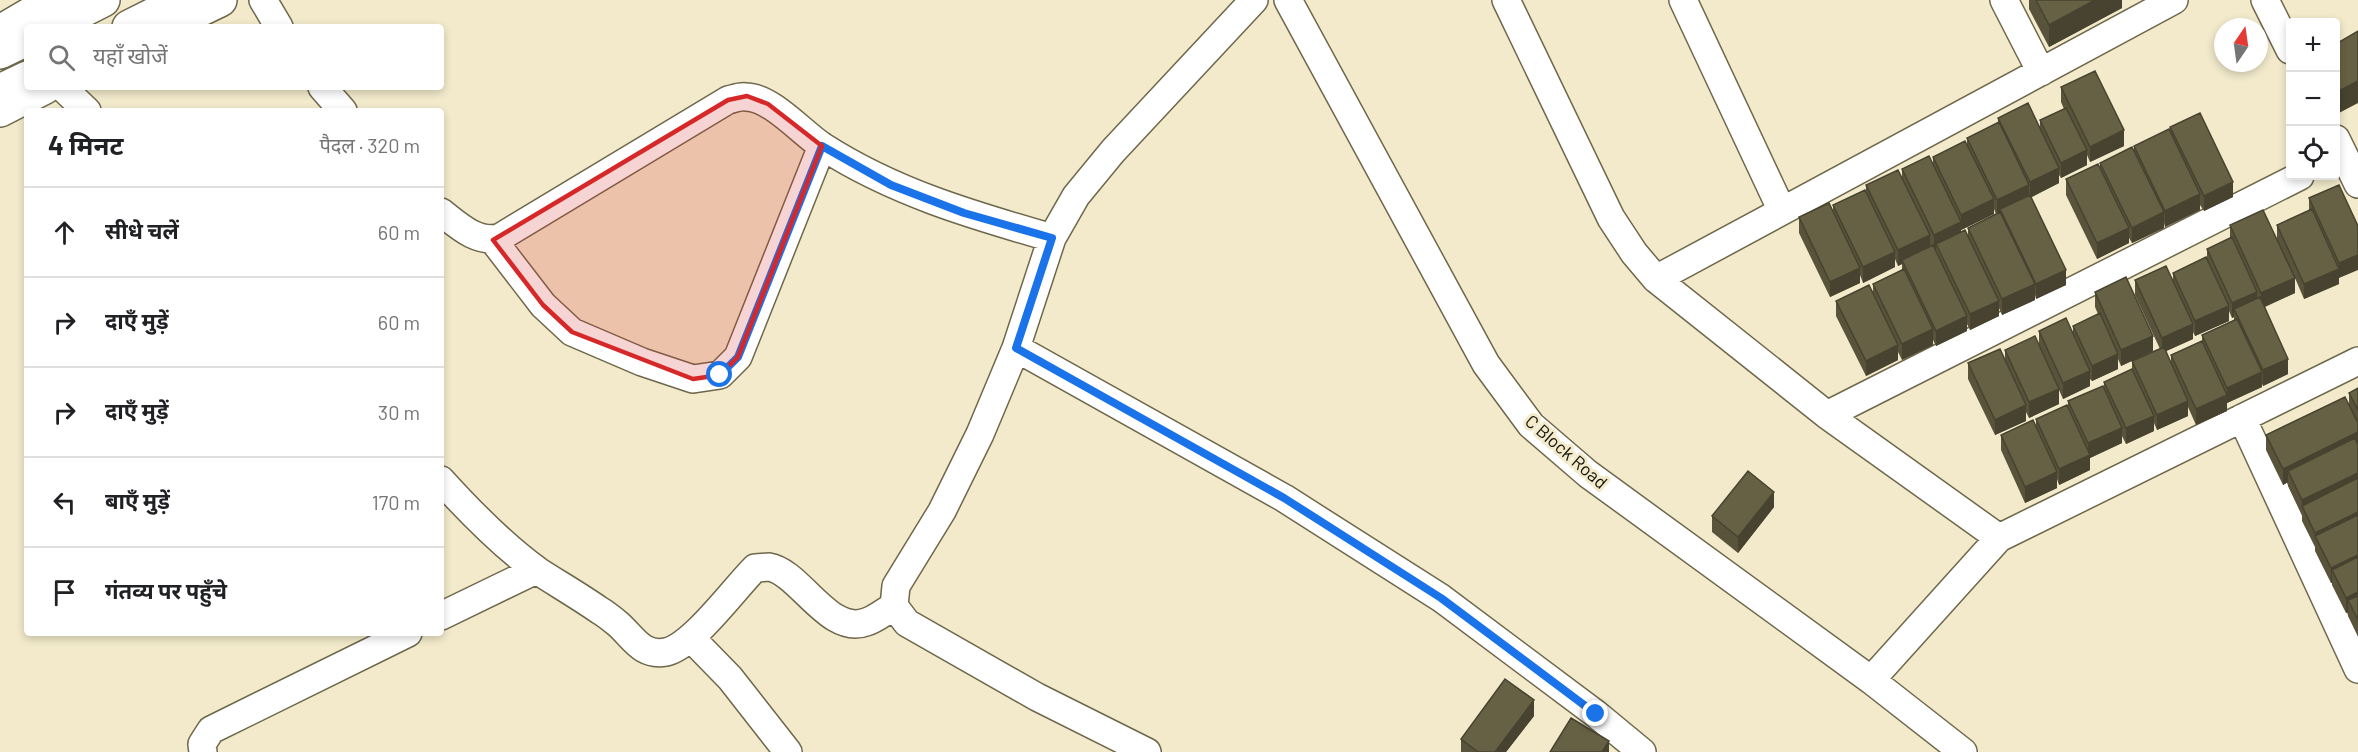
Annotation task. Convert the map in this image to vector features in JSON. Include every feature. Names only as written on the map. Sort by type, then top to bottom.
[{"type":"main road","points":[[0,31],[27,0]]},
{"type":"main road","points":[[0,31],[56,0]]},
{"type":"main road","points":[[56,24],[103,0]]},
{"type":"main road","points":[[135,24],[183,0]]},
{"type":"main road","points":[[170,24],[220,0]]},
{"type":"main road","points":[[0,52],[24,40]]},
{"type":"main road","points":[[0,91],[24,79]]},
{"type":"main road","points":[[0,110],[39,90]]},
{"type":"street","points":[[264,0],[277,24]]},
{"type":"street","points":[[1147,752],[1037,697],[907,623],[894,606],[896,586],[942,511],[971,453],[1016,348],[1052,238],[1076,196],[1113,151],[1254,0]]},
{"type":"street","name":"C Block Road","points":[[1288,0],[1485,364],[1531,425],[1588,474],[1871,680],[1963,752]]},
{"type":"street","points":[[1506,0],[1611,218],[1634,253],[1656,279],[1827,415],[1999,538]]},
{"type":"street","points":[[2004,0],[2041,72]]},
{"type":"street","points":[[1656,279],[2174,0]]},
{"type":"street","points":[[2265,0],[2286,42]]},
{"type":"street","points":[[1688,2],[1782,211]]},
{"type":"street","points":[[65,90],[84,108]]},
{"type":"street","points":[[325,90],[340,108]]},
{"type":"street","points":[[444,214],[474,236],[487,240],[500,238],[728,100],[747,96],[768,104],[822,146],[891,185],[964,213],[1052,238]]},
{"type":"street","points":[[493,240],[543,305],[572,332],[642,362],[693,379],[720,375],[738,357],[822,146]]},
{"type":"street","points":[[2340,153],[2358,184]]},
{"type":"street","points":[[1827,415],[2292,180]]},
{"type":"street","points":[[1016,348],[1284,498],[1441,598],[1596,714],[1642,752]]},
{"type":"street","points":[[1871,680],[1999,538],[2358,361]]},
{"type":"street","points":[[2242,418],[2358,669]]},
{"type":"street","points":[[444,483],[472,515],[536,570],[600,610],[643,649],[655,653],[668,651],[691,638],[755,568],[771,567],[788,578],[832,616],[846,623],[865,623],[894,606]]},
{"type":"street","points":[[444,615],[536,570]]},
{"type":"street","points":[[203,752],[202,744],[211,730],[402,636]]},
{"type":"street","points":[[691,638],[730,678],[788,752]]},
{"type":"highlighted area","points":[[747,96],[768,104],[822,146],[738,357],[720,375],[693,379],[572,332],[543,305],[493,240],[728,100]]},
{"type":"building","points":[[2036,0],[2095,0],[2049,25]]},
{"type":"building","points":[[2358,31],[2358,81],[2340,90],[2340,72],[2340,42]]},
{"type":"building","points":[[2095,71],[2124,130],[2090,147],[2061,87]]},
{"type":"building","points":[[2028,103],[2059,168],[2030,182],[1998,118]]},
{"type":"building","points":[[2066,108],[2087,150],[2061,163],[2040,120]]},
{"type":"building","points":[[2200,113],[2233,182],[2204,196],[2170,127]]},
{"type":"building","points":[[1999,122],[2029,185],[1997,200],[1967,138]]},
{"type":"building","points":[[2169,129],[2200,194],[2165,211],[2134,146]]},
{"type":"building","points":[[1965,141],[1994,199],[1961,215],[1933,157]]},
{"type":"building","points":[[2132,147],[2164,212],[2132,228],[2100,163]]},
{"type":"building","points":[[1929,156],[1961,222],[1934,235],[1902,169]]},
{"type":"building","points":[[2098,164],[2129,228],[2097,243],[2066,179]]},
{"type":"building","points":[[1898,170],[1930,235],[1898,250],[1866,185]]},
{"type":"building","points":[[2339,185],[2358,226],[2358,255],[2339,263],[2309,198]]},
{"type":"building","points":[[1865,190],[1895,252],[1863,267],[1833,205]]},
{"type":"building","points":[[2030,195],[2066,270],[2036,284],[2000,209]]},
{"type":"building","points":[[1829,203],[1860,268],[1830,282],[1799,217]]},
{"type":"building","points":[[2312,209],[2339,269],[2304,284],[2277,225]]},
{"type":"building","points":[[2263,210],[2295,278],[2261,293],[2230,225]]},
{"type":"building","points":[[2000,212],[2035,284],[2002,299],[1968,228]]},
{"type":"building","points":[[1965,230],[1999,301],[1970,314],[1936,244]]},
{"type":"building","points":[[2232,237],[2257,292],[2232,303],[2207,249]]},
{"type":"building","points":[[1933,245],[1967,316],[1936,331],[1902,260]]},
{"type":"building","points":[[2206,257],[2229,306],[2195,321],[2173,273]]},
{"type":"building","points":[[2166,266],[2193,324],[2162,338],[2135,280]]},
{"type":"building","points":[[1904,269],[1933,329],[1902,344],[1873,284]]},
{"type":"building","points":[[2126,277],[2153,336],[2121,350],[2095,292]]},
{"type":"building","points":[[1869,285],[1898,345],[1866,361],[1836,301]]},
{"type":"building","points":[[2260,297],[2288,359],[2263,370],[2234,309]]},
{"type":"building","points":[[2100,313],[2118,354],[2092,366],[2073,326]]},
{"type":"building","points":[[2066,318],[2090,371],[2063,383],[2039,331]]},
{"type":"building","points":[[2237,319],[2262,372],[2227,388],[2202,335]]},
{"type":"building","points":[[2035,336],[2059,389],[2029,402],[2005,350]]},
{"type":"building","points":[[2202,341],[2227,395],[2196,409],[2171,355]]},
{"type":"building","points":[[2164,347],[2188,401],[2157,415],[2132,361]]},
{"type":"building","points":[[2000,349],[2026,405],[1995,420],[1968,363]]},
{"type":"building","points":[[2132,369],[2154,416],[2126,428],[2104,382]]},
{"type":"building","points":[[2103,386],[2122,428],[2088,443],[2068,401]]},
{"type":"building","points":[[2358,388],[2358,410],[2349,393]]},
{"type":"building","points":[[2345,397],[2358,423],[2358,432],[2283,469],[2266,435]]},
{"type":"building","points":[[2067,405],[2090,455],[2059,469],[2036,419]]},
{"type":"building","points":[[2033,420],[2057,472],[2025,487],[2001,435]]},
{"type":"building","points":[[2355,438],[2358,445],[2358,473],[2302,500],[2288,471]]},
{"type":"building","points":[[1748,471],[1774,492],[1738,537],[1712,516]]},
{"type":"building","points":[[2358,478],[2358,512],[2315,533],[2302,506]]},
{"type":"building","points":[[2358,515],[2358,555],[2331,568],[2315,536]]},
{"type":"building","points":[[2358,557],[2358,592],[2346,598],[2332,570]]},
{"type":"building","points":[[2358,596],[2358,620],[2348,600]]},
{"type":"building","points":[[1505,679],[1534,700],[1495,752],[1478,752],[1461,739]]},
{"type":"building","points":[[1571,718],[1609,741],[1602,752],[1550,752]]},
{"type":"route","points":[[720,375],[738,357],[822,146],[891,185],[964,213],[1052,238],[1016,348],[1284,498],[1441,598],[1596,714]]}]
